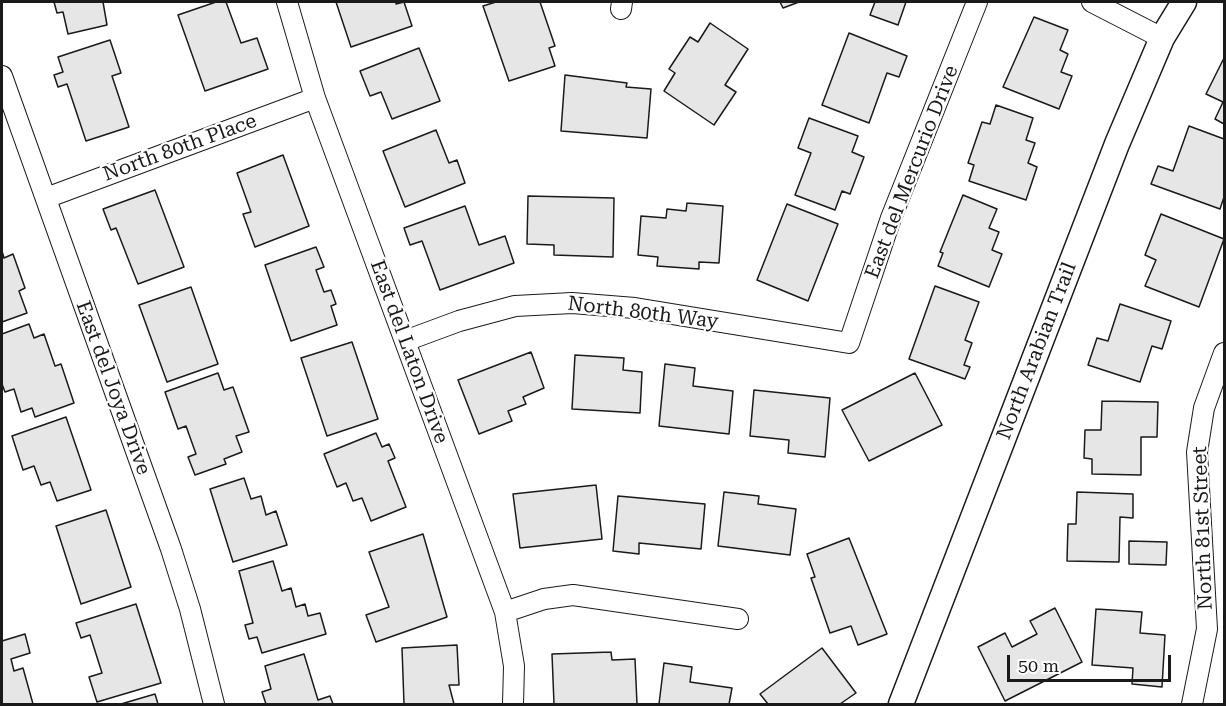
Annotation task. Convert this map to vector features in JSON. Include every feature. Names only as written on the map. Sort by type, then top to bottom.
[{"type":"street","name":"East del Laton Drive","points":[[287,2],[315,99],[505,612],[514,666],[513,705]]},
{"type":"street","name":"East del Mercurio Drive","points":[[849,343],[891,218],[977,2]]},
{"type":"street","points":[[1092,2],[1162,38]]},
{"type":"street","name":"North Arabian Trail","points":[[901,705],[1117,144],[1162,38],[1184,2]]},
{"type":"street","name":"East del Joya Drive","points":[[2,76],[171,549],[190,609],[214,705]]},
{"type":"street","name":"North 80th Place","points":[[46,198],[315,99]]},
{"type":"street","name":"North 80th Way","points":[[405,341],[459,321],[515,306],[572,303],[635,308],[849,343]]},
{"type":"street","name":"North 81st Street","points":[[1192,705],[1207,629],[1197,452],[1204,408],[1224,353]]},
{"type":"street","points":[[505,612],[544,599],[573,595],[738,619]]},
{"type":"building","points":[[54,2],[103,2],[107,25],[68,34],[63,12],[57,13]]},
{"type":"building","points":[[216,2],[226,2],[241,43],[257,38],[268,69],[205,91],[178,15]]},
{"type":"building","points":[[336,2],[396,2],[396,4],[404,2],[412,26],[351,47]]},
{"type":"building","points":[[496,2],[540,2],[555,46],[549,48],[555,66],[509,81],[483,6]]},
{"type":"building","points":[[780,2],[799,2],[783,8]]},
{"type":"building","points":[[875,2],[906,2],[898,25],[870,15]]},
{"type":"building","points":[[1034,17],[1068,30],[1060,50],[1068,54],[1061,72],[1072,76],[1059,109],[1003,87]]},
{"type":"building","points":[[710,23],[748,49],[725,85],[736,92],[714,125],[664,91],[675,73],[669,69],[690,37],[698,42]]},
{"type":"building","points":[[849,33],[907,56],[899,77],[887,73],[869,123],[822,105]]},
{"type":"building","points":[[110,40],[121,73],[112,76],[129,127],[86,141],[67,84],[58,87],[54,75],[63,72],[58,57]]},
{"type":"building","points":[[419,48],[440,101],[392,119],[381,92],[370,96],[360,71]]},
{"type":"building","points":[[1224,58],[1224,124],[1215,119],[1223,102],[1206,94]]},
{"type":"building","points":[[565,75],[627,83],[626,87],[651,89],[647,138],[561,131]]},
{"type":"building","points":[[996,105],[1033,118],[1026,140],[1035,143],[1028,163],[1037,167],[1026,200],[969,181],[974,165],[968,163],[982,122],[990,124]]},
{"type":"building","points":[[809,118],[858,136],[852,152],[864,157],[850,194],[842,191],[835,210],[795,195],[811,153],[798,148]]},
{"type":"building","points":[[1189,126],[1224,139],[1224,197],[1220,209],[1151,184],[1158,166],[1173,171]]},
{"type":"building","points":[[436,130],[449,163],[457,160],[465,183],[405,207],[383,151]]},
{"type":"building","points":[[283,155],[309,226],[255,247],[243,214],[251,212],[237,173]]},
{"type":"building","points":[[155,190],[184,267],[138,284],[116,228],[111,230],[103,209]]},
{"type":"building","points":[[963,195],[997,209],[989,228],[999,232],[992,250],[1002,254],[989,287],[938,266],[943,253],[940,252]]},
{"type":"building","points":[[528,196],[614,198],[613,257],[554,255],[554,245],[527,244]]},
{"type":"building","points":[[687,203],[723,206],[719,263],[699,262],[699,269],[657,266],[658,257],[638,255],[641,216],[666,218],[667,209],[686,211]]},
{"type":"building","points":[[787,204],[838,224],[808,301],[757,280]]},
{"type":"building","points":[[465,206],[479,245],[505,236],[514,263],[440,290],[422,241],[410,245],[404,228]]},
{"type":"building","points":[[1161,214],[1224,239],[1199,307],[1145,286],[1156,260],[1145,255]]},
{"type":"building","points":[[316,247],[324,267],[316,270],[324,292],[331,290],[336,304],[331,306],[337,325],[291,341],[265,265]]},
{"type":"building","points":[[2,251],[4,258],[13,254],[25,288],[19,291],[27,313],[2,322]]},
{"type":"building","points":[[935,286],[979,302],[965,340],[972,343],[964,365],[970,367],[965,379],[909,359]]},
{"type":"building","points":[[191,287],[218,364],[167,382],[139,305]]},
{"type":"building","points":[[1120,304],[1171,321],[1162,349],[1152,346],[1140,382],[1088,365],[1097,338],[1108,341]]},
{"type":"building","points":[[29,324],[34,338],[44,334],[55,366],[61,364],[74,403],[35,417],[32,408],[21,412],[14,389],[5,392],[2,384],[2,334]]},
{"type":"building","points":[[352,342],[378,419],[327,436],[301,358]]},
{"type":"building","points":[[531,352],[544,388],[523,397],[526,404],[508,411],[512,421],[479,434],[458,380]]},
{"type":"building","points":[[575,355],[624,358],[623,370],[642,372],[640,413],[572,409]]},
{"type":"building","points":[[665,364],[695,368],[693,386],[733,391],[729,434],[659,426]]},
{"type":"building","points":[[218,373],[224,390],[233,387],[249,432],[236,436],[242,452],[224,459],[226,464],[195,475],[188,457],[196,454],[186,426],[178,429],[165,392]]},
{"type":"building","points":[[915,373],[942,425],[869,461],[842,410]]},
{"type":"building","points":[[754,390],[830,398],[825,457],[788,453],[789,440],[750,436]]},
{"type":"building","points":[[1102,401],[1158,402],[1157,437],[1141,437],[1141,475],[1092,474],[1092,459],[1084,458],[1085,430],[1101,430]]},
{"type":"building","points":[[66,417],[91,490],[57,501],[50,482],[41,485],[34,466],[23,470],[12,436]]},
{"type":"building","points":[[376,433],[382,447],[389,444],[395,458],[388,461],[406,507],[371,521],[362,498],[353,501],[346,483],[337,487],[324,454]]},
{"type":"building","points":[[244,478],[251,499],[261,496],[266,515],[276,511],[287,545],[233,562],[210,489]]},
{"type":"building","points":[[596,485],[602,539],[520,548],[513,494]]},
{"type":"building","points":[[724,492],[759,496],[758,504],[796,509],[790,555],[718,546]]},
{"type":"building","points":[[1077,492],[1133,494],[1133,518],[1120,517],[1119,562],[1067,561],[1068,524],[1076,524]]},
{"type":"building","points":[[618,496],[705,504],[701,549],[639,543],[639,554],[613,551]]},
{"type":"building","points":[[106,510],[131,587],[81,604],[56,526]]},
{"type":"building","points":[[423,534],[447,617],[376,642],[366,615],[389,607],[369,552]]},
{"type":"building","points":[[849,538],[887,634],[858,645],[851,626],[830,633],[811,578],[815,577],[807,554]]},
{"type":"building","points":[[1129,541],[1167,542],[1166,565],[1129,564]]},
{"type":"building","points":[[273,561],[282,591],[291,588],[296,607],[305,604],[308,616],[320,613],[326,634],[262,653],[257,637],[249,639],[245,625],[253,623],[239,571]]},
{"type":"building","points":[[136,604],[161,683],[97,702],[89,677],[102,673],[90,635],[81,638],[76,623]]},
{"type":"building","points":[[1055,608],[1082,662],[1005,701],[978,647],[1005,633],[1012,647],[1037,634],[1030,621]]},
{"type":"building","points":[[1096,609],[1142,612],[1140,633],[1165,635],[1162,687],[1132,684],[1133,668],[1092,665]]},
{"type":"building","points":[[25,634],[30,653],[11,659],[14,671],[23,668],[33,704],[2,704],[2,641]]},
{"type":"building","points":[[457,645],[459,685],[449,685],[454,704],[404,704],[402,648]]},
{"type":"building","points":[[822,648],[856,693],[840,704],[768,704],[760,694]]},
{"type":"building","points":[[611,652],[612,660],[635,659],[637,704],[554,704],[552,654]]},
{"type":"building","points":[[304,654],[318,700],[330,696],[333,704],[266,704],[262,692],[271,689],[265,666]]},
{"type":"building","points":[[664,663],[692,667],[690,682],[732,688],[729,704],[659,704]]},
{"type":"building","points":[[155,694],[158,704],[121,704]]}]
